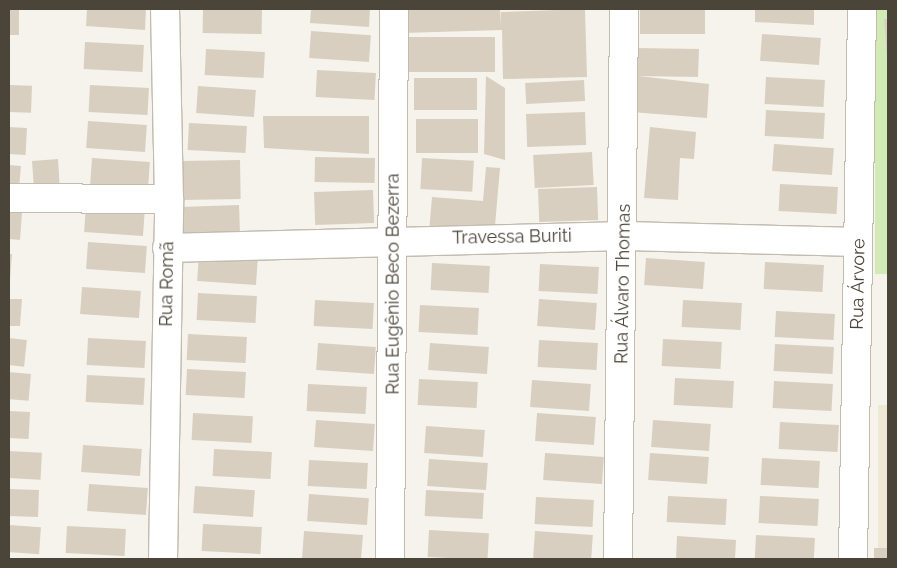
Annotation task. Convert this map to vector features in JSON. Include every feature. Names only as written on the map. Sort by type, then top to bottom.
[{"type":"street","name":"Rua Romã","points":[[164,559],[169,199],[165,9]]},
{"type":"street","name":"Rua Eugênio Beco Bezerra","points":[[390,559],[394,239],[394,9]]},
{"type":"street","name":"Rua Álvaro Thomas","points":[[618,559],[625,236],[624,9]]},
{"type":"street","name":"Rua Árvore","points":[[853,559],[862,9]]},
{"type":"street","points":[[9,198],[169,199]]},
{"type":"street","name":"Travessa Buriti","points":[[167,248],[394,239],[625,236],[858,242]]},
{"type":"shaded area","points":[[878,405],[888,405],[888,559],[878,559]]},
{"type":"green space","points":[[875,9],[888,9],[888,274],[875,274]]},
{"type":"building","points":[[9,9],[19,9],[19,35],[9,35]]},
{"type":"building","points":[[87,9],[146,9],[145,30],[86,26]]},
{"type":"building","points":[[203,9],[262,10],[262,34],[203,33]]},
{"type":"building","points":[[311,9],[370,9],[369,27],[310,23]]},
{"type":"building","points":[[403,9],[500,9],[501,25],[501,12],[585,9],[587,77],[503,79],[502,30],[403,33]]},
{"type":"building","points":[[640,9],[705,9],[705,34],[640,34]]},
{"type":"building","points":[[755,9],[814,9],[814,25],[755,22]]},
{"type":"building","points":[[884,19],[888,19],[888,57],[887,57]]},
{"type":"building","points":[[311,31],[371,35],[369,62],[309,58]]},
{"type":"building","points":[[762,34],[821,38],[819,65],[760,61]]},
{"type":"building","points":[[406,37],[495,37],[495,72],[406,72]]},
{"type":"building","points":[[85,42],[144,45],[143,72],[84,69]]},
{"type":"building","points":[[636,48],[699,49],[698,77],[638,76],[709,84],[707,118],[631,112]]},
{"type":"building","points":[[206,49],[265,52],[264,78],[205,75]]},
{"type":"building","points":[[317,70],[376,73],[375,100],[316,97]]},
{"type":"building","points":[[486,76],[505,88],[505,160],[484,154]]},
{"type":"building","points":[[766,77],[825,80],[824,107],[765,104]]},
{"type":"building","points":[[414,78],[477,78],[477,110],[414,110]]},
{"type":"building","points":[[584,80],[585,101],[526,104],[525,83]]},
{"type":"building","points":[[9,85],[32,86],[31,113],[9,112]]},
{"type":"building","points":[[90,85],[149,88],[148,115],[89,112]]},
{"type":"building","points":[[198,86],[256,90],[254,117],[196,113]]},
{"type":"building","points":[[766,110],[825,113],[824,139],[765,136]]},
{"type":"building","points":[[585,112],[586,145],[527,147],[526,114]]},
{"type":"building","points":[[263,116],[369,116],[369,154],[264,148]]},
{"type":"building","points":[[416,119],[478,119],[478,153],[416,153]]},
{"type":"building","points":[[88,121],[147,125],[145,152],[86,148]]},
{"type":"building","points":[[189,123],[247,126],[246,153],[188,150]]},
{"type":"building","points":[[9,127],[27,128],[26,155],[9,154]]},
{"type":"building","points":[[650,127],[696,132],[694,159],[680,158],[678,200],[644,198]]},
{"type":"building","points":[[774,144],[834,148],[832,175],[772,171]]},
{"type":"building","points":[[592,152],[594,185],[535,188],[533,155]]},
{"type":"building","points":[[315,157],[375,158],[375,183],[315,182]]},
{"type":"building","points":[[92,158],[150,162],[148,189],[90,185]]},
{"type":"building","points":[[422,158],[474,161],[472,192],[420,189]]},
{"type":"building","points":[[58,159],[60,192],[34,189],[32,161]]},
{"type":"building","points":[[240,160],[241,199],[184,200],[183,161]]},
{"type":"building","points":[[9,165],[21,166],[19,193],[9,192]]},
{"type":"building","points":[[486,167],[500,168],[494,237],[429,232],[432,197],[483,201]]},
{"type":"building","points":[[780,184],[838,187],[837,214],[779,211]]},
{"type":"building","points":[[597,187],[598,220],[539,222],[538,189]]},
{"type":"building","points":[[373,190],[374,223],[315,225],[314,192]]},
{"type":"building","points":[[86,205],[145,209],[143,236],[84,232]]},
{"type":"building","points":[[239,205],[240,238],[181,240],[180,207]]},
{"type":"building","points":[[9,213],[22,213],[20,240],[9,239]]},
{"type":"building","points":[[88,242],[147,246],[145,273],[86,269]]},
{"type":"building","points":[[9,254],[12,254],[10,280],[9,280]]},
{"type":"building","points":[[199,254],[258,258],[256,285],[197,281]]},
{"type":"building","points":[[646,258],[705,262],[703,289],[644,285]]},
{"type":"building","points":[[765,262],[824,265],[823,292],[764,289]]},
{"type":"building","points":[[432,263],[490,266],[489,293],[431,290]]},
{"type":"building","points":[[540,264],[599,267],[598,294],[539,291]]},
{"type":"building","points":[[82,287],[141,291],[139,318],[80,314]]},
{"type":"building","points":[[198,293],[257,296],[256,323],[197,320]]},
{"type":"building","points":[[9,299],[22,299],[20,326],[9,326]]},
{"type":"building","points":[[539,299],[597,303],[595,330],[537,326]]},
{"type":"building","points":[[315,300],[374,303],[373,329],[314,326]]},
{"type":"building","points":[[683,300],[742,303],[741,330],[682,327]]},
{"type":"building","points":[[420,305],[479,308],[478,335],[419,332]]},
{"type":"building","points":[[776,311],[835,314],[834,340],[775,337]]},
{"type":"building","points":[[188,334],[247,337],[246,363],[187,360]]},
{"type":"building","points":[[9,338],[27,340],[24,367],[9,365]]},
{"type":"building","points":[[88,338],[146,341],[145,368],[87,365]]},
{"type":"building","points":[[663,339],[722,342],[721,369],[662,366]]},
{"type":"building","points":[[539,340],[598,343],[597,370],[538,367]]},
{"type":"building","points":[[318,343],[376,347],[374,374],[316,370]]},
{"type":"building","points":[[430,343],[489,347],[487,374],[428,370]]},
{"type":"building","points":[[775,344],[834,347],[833,374],[774,371]]},
{"type":"building","points":[[187,369],[246,372],[245,398],[186,395]]},
{"type":"building","points":[[9,372],[31,374],[29,401],[9,399]]},
{"type":"building","points":[[87,375],[145,378],[144,405],[86,402]]},
{"type":"building","points":[[675,378],[734,381],[733,408],[674,405]]},
{"type":"building","points":[[419,379],[478,382],[477,408],[418,405]]},
{"type":"building","points":[[532,380],[591,384],[589,411],[530,407]]},
{"type":"building","points":[[774,381],[833,384],[832,411],[773,408]]},
{"type":"building","points":[[308,384],[367,387],[366,414],[307,411]]},
{"type":"building","points":[[9,411],[30,412],[29,439],[9,438]]},
{"type":"building","points":[[193,413],[253,416],[252,443],[192,440]]},
{"type":"building","points":[[537,413],[596,417],[594,445],[535,441]]},
{"type":"building","points":[[316,420],[375,424],[373,451],[314,447]]},
{"type":"building","points":[[653,420],[711,424],[709,451],[651,447]]},
{"type":"building","points":[[780,422],[839,425],[838,452],[779,449]]},
{"type":"building","points":[[426,426],[485,430],[483,457],[424,453]]},
{"type":"building","points":[[83,445],[142,449],[140,476],[81,472]]},
{"type":"building","points":[[214,449],[272,452],[271,479],[213,476]]},
{"type":"building","points":[[9,451],[42,453],[41,480],[9,478]]},
{"type":"building","points":[[545,453],[604,457],[602,484],[543,480]]},
{"type":"building","points":[[650,453],[709,457],[707,484],[648,480]]},
{"type":"building","points":[[762,458],[820,461],[819,488],[761,485]]},
{"type":"building","points":[[429,459],[488,463],[486,490],[427,486]]},
{"type":"building","points":[[309,460],[368,463],[367,489],[308,486]]},
{"type":"building","points":[[89,484],[148,488],[146,515],[87,511]]},
{"type":"building","points":[[195,486],[255,490],[253,517],[193,513]]},
{"type":"building","points":[[9,489],[39,490],[38,517],[9,516]]},
{"type":"building","points":[[426,490],[484,493],[483,519],[425,516]]},
{"type":"building","points":[[309,494],[369,498],[367,525],[307,521]]},
{"type":"building","points":[[668,496],[727,499],[726,525],[667,522]]},
{"type":"building","points":[[760,496],[819,499],[818,526],[759,523]]},
{"type":"building","points":[[536,497],[594,500],[593,527],[535,524]]},
{"type":"building","points":[[203,524],[262,527],[261,554],[202,551]]},
{"type":"building","points":[[9,525],[41,527],[39,554],[9,552]]},
{"type":"building","points":[[67,526],[126,529],[125,556],[66,553]]},
{"type":"building","points":[[429,530],[489,533],[488,559],[428,557]]},
{"type":"building","points":[[304,531],[363,535],[361,559],[302,559]]},
{"type":"building","points":[[535,531],[593,535],[591,559],[533,558]]},
{"type":"building","points":[[756,535],[815,538],[814,559],[755,559]]},
{"type":"building","points":[[677,536],[736,540],[735,559],[676,559]]},
{"type":"building","points":[[874,548],[888,548],[888,559],[874,559]]}]
